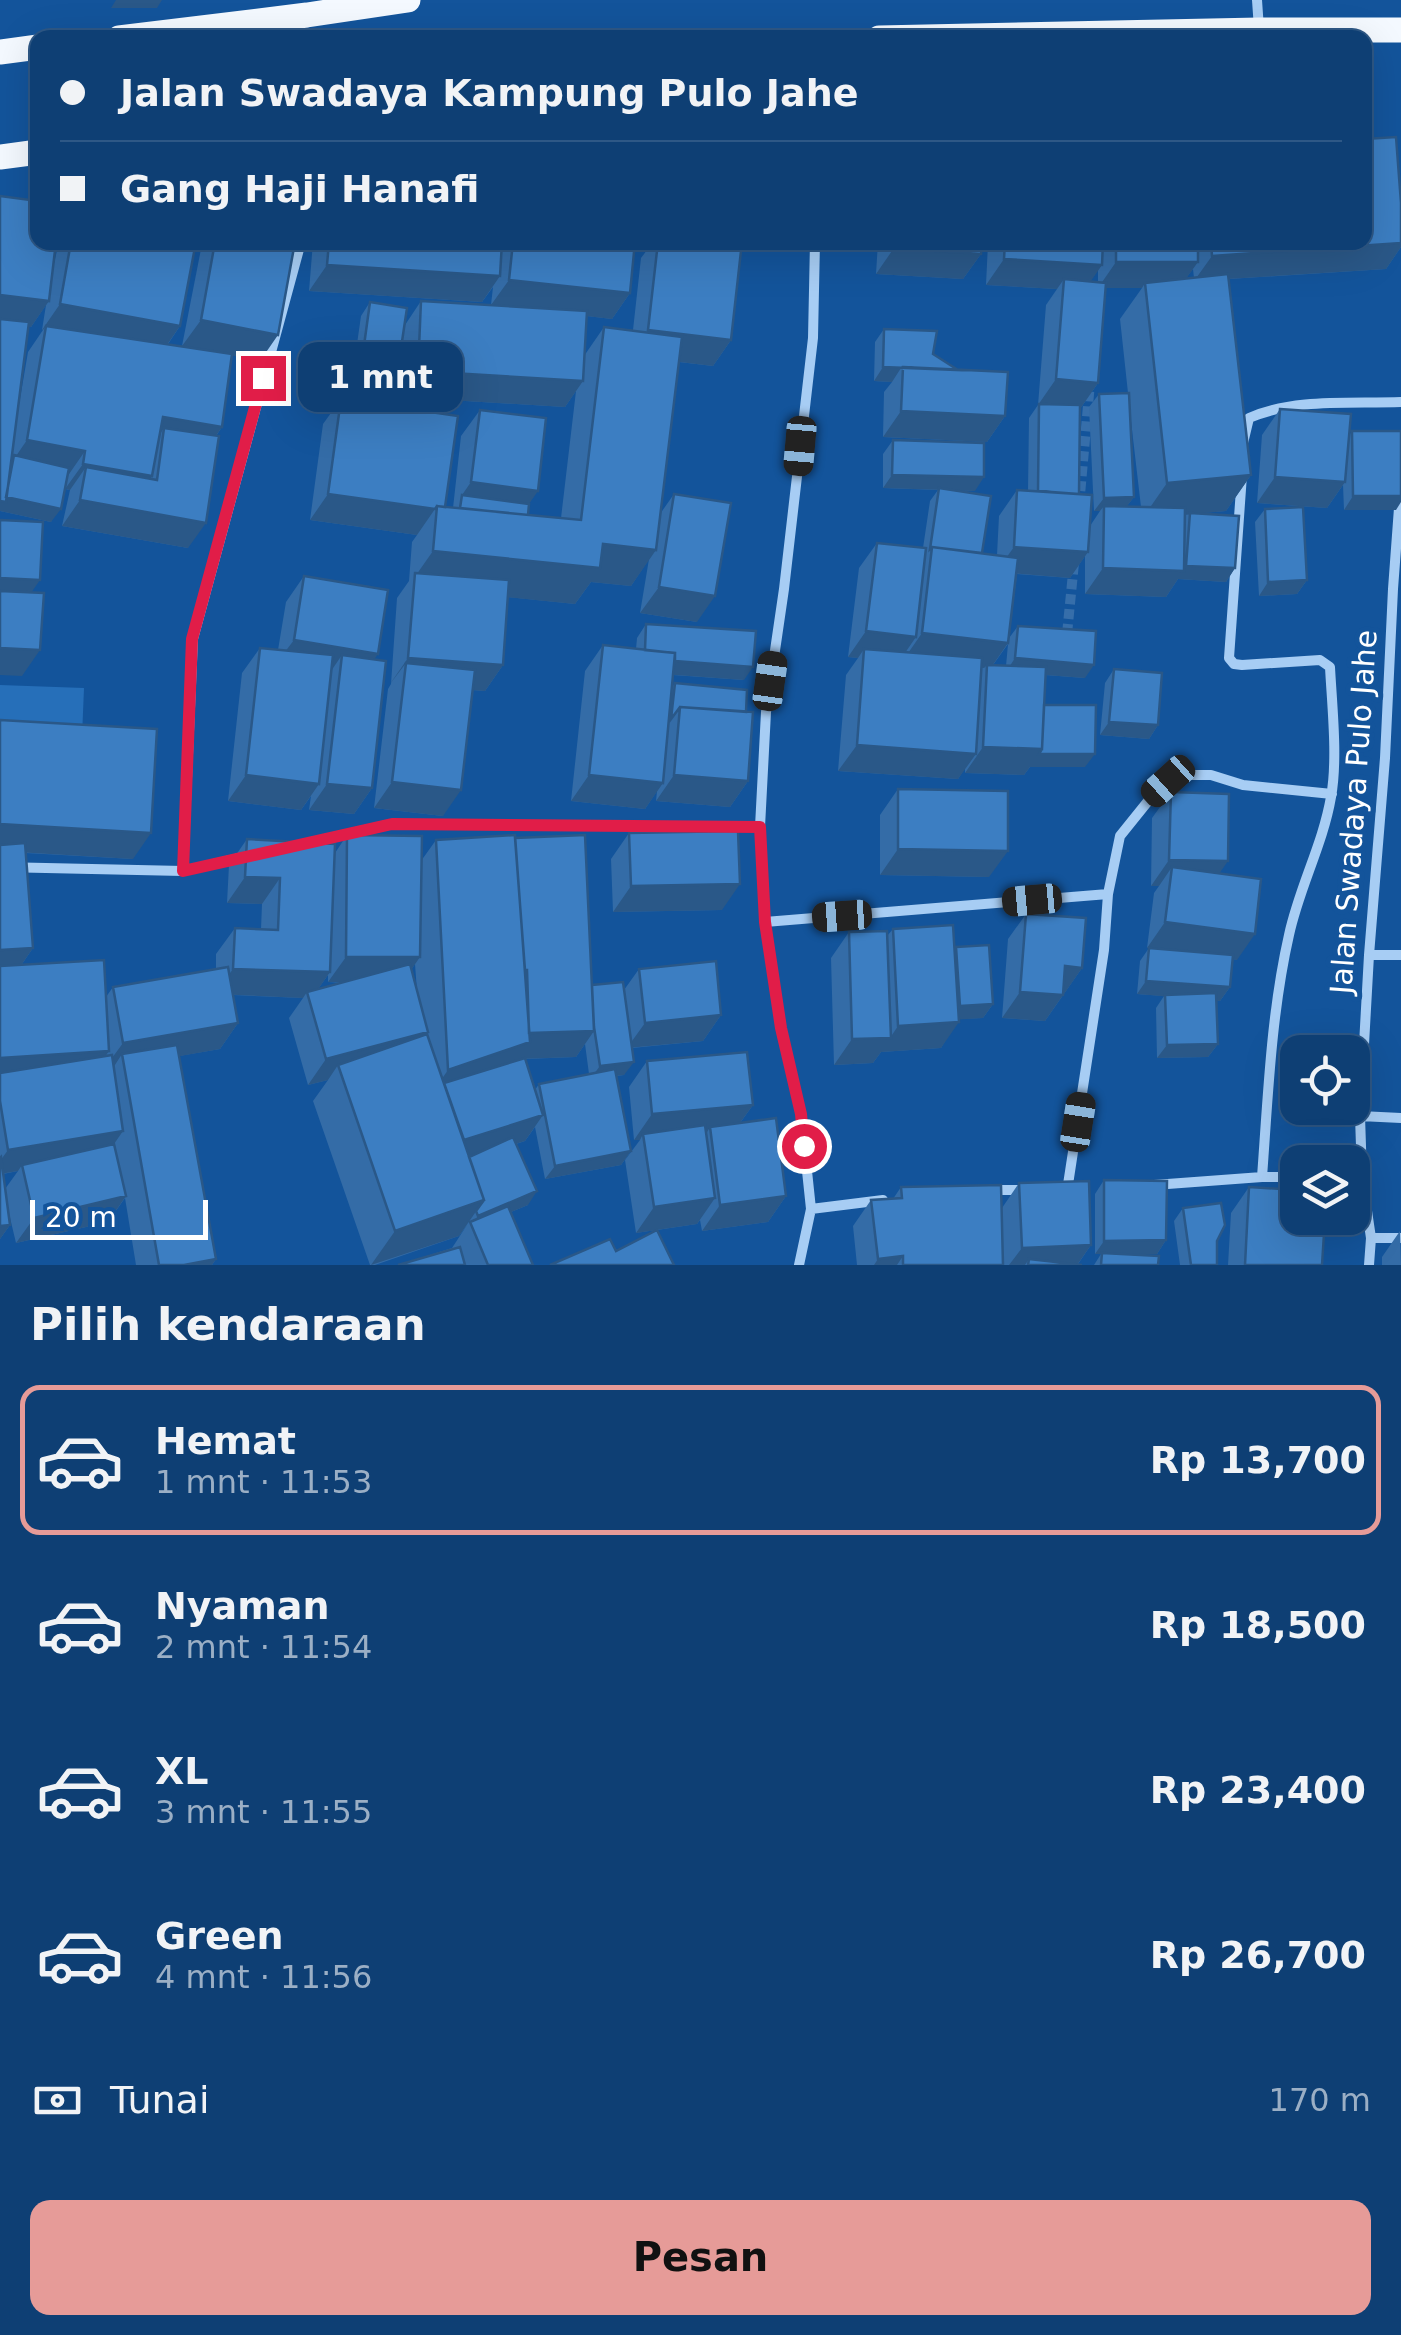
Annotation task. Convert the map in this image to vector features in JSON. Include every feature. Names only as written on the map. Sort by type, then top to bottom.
[{"type":"main road","points":[[184,30],[408,0]]},
{"type":"main road","points":[[1259,30],[1401,30]]},
{"type":"main road","points":[[0,52],[30,48]]},
{"type":"main road","points":[[0,157],[30,153]]},
{"type":"street","points":[[1256,0],[1259,30]]},
{"type":"street","points":[[183,871],[192,639],[299,250]]},
{"type":"street","points":[[799,1265],[811,1209],[801,1114],[781,1028],[765,922],[760,827],[766,712],[813,338],[814,250]]},
{"type":"street","points":[[1262,1178],[1272,1042],[1288,935],[1332,794],[1333,725],[1330,667],[1320,660],[1234,664],[1229,658],[1244,436],[1249,418],[1267,410],[1401,402]]},
{"type":"street","name":"Jalan Swadaya Pulo Jahe","points":[[1365,1035],[1401,482]]},
{"type":"street","points":[[1385,758],[1401,758]]},
{"type":"street","points":[[1067,1191],[1104,950],[1108,894],[1120,836],[1152,795],[1168,781],[1187,775],[1212,774],[1243,785],[1332,794]]},
{"type":"street","points":[[278,850],[392,824],[760,827]]},
{"type":"street","points":[[0,867],[183,871],[259,854]]},
{"type":"street","points":[[765,922],[1108,894]]},
{"type":"street","points":[[1369,955],[1401,955]]},
{"type":"street","points":[[1370,1116],[1401,1118]]},
{"type":"street","points":[[1145,1186],[1280,1178]]},
{"type":"street","points":[[986,1190],[1036,1190]]},
{"type":"street","points":[[1051,1190],[1086,1190]]},
{"type":"street","points":[[811,1209],[897,1198]]},
{"type":"street","name":"Jalan Swadaya Pulo Jahe","points":[[1368,1265],[1370,1234]]},
{"type":"street","points":[[1371,1238],[1401,1238]]},
{"type":"shaded area","points":[[0,685],[84,688],[82,737],[0,733]]},
{"type":"building","points":[[1396,137],[1401,243],[1372,245],[1372,139]]},
{"type":"building","points":[[0,196],[30,200],[30,250],[55,250],[49,301],[0,295]]},
{"type":"building","points":[[70,250],[194,250],[180,326],[60,304]]},
{"type":"building","points":[[214,250],[294,250],[278,335],[201,320]]},
{"type":"building","points":[[328,250],[502,250],[500,276],[327,265]]},
{"type":"building","points":[[512,250],[634,250],[630,293],[509,280]]},
{"type":"building","points":[[657,250],[741,250],[731,340],[648,330]]},
{"type":"building","points":[[923,250],[981,250],[981,254]]},
{"type":"building","points":[[1005,250],[1103,250],[1102,265],[1004,259]]},
{"type":"building","points":[[1116,250],[1198,250],[1198,262],[1116,262]]},
{"type":"building","points":[[1212,250],[1299,250],[1212,256]]},
{"type":"building","points":[[1228,274],[1251,475],[1167,483],[1145,283]]},
{"type":"building","points":[[1064,279],[1106,283],[1098,383],[1056,379]]},
{"type":"building","points":[[421,301],[587,311],[583,381],[418,371]]},
{"type":"building","points":[[370,302],[407,308],[394,395],[358,389]]},
{"type":"building","points":[[0,319],[29,322],[6,502],[0,501]]},
{"type":"building","points":[[46,326],[232,354],[222,427],[163,417],[152,476],[83,464],[85,451],[27,440]]},
{"type":"building","points":[[604,327],[682,337],[656,550],[603,544],[600,568],[433,551],[437,506],[581,520]]},
{"type":"building","points":[[884,329],[937,331],[933,354],[958,370],[883,367]]},
{"type":"building","points":[[903,367],[1008,372],[1005,416],[901,411]]},
{"type":"building","points":[[1129,393],[1134,497],[1104,498],[1099,394]]},
{"type":"building","points":[[341,399],[458,416],[445,507],[435,509],[328,494]]},
{"type":"building","points":[[1039,404],[1080,405],[1079,494],[1038,491]]},
{"type":"building","points":[[1280,409],[1351,414],[1345,482],[1275,477]]},
{"type":"building","points":[[480,410],[546,418],[538,491],[471,482]]},
{"type":"building","points":[[164,428],[219,436],[206,523],[80,500],[86,467],[157,480]]},
{"type":"building","points":[[1352,431],[1401,431],[1401,496],[1353,496]]},
{"type":"building","points":[[893,440],[984,443],[984,477],[892,475]]},
{"type":"building","points":[[14,455],[69,468],[61,509],[6,497]]},
{"type":"building","points":[[939,488],[991,496],[982,553],[930,549]]},
{"type":"building","points":[[1017,490],[1092,495],[1088,552],[1014,547]]},
{"type":"building","points":[[674,494],[731,503],[715,596],[659,587]]},
{"type":"building","points":[[462,495],[529,504],[528,515],[460,508]]},
{"type":"building","points":[[1104,506],[1185,508],[1184,571],[1103,568]]},
{"type":"building","points":[[1303,507],[1307,580],[1268,582],[1265,509]]},
{"type":"building","points":[[1190,513],[1239,516],[1235,568],[1186,566]]},
{"type":"building","points":[[0,520],[43,522],[40,580],[0,578]]},
{"type":"building","points":[[877,543],[926,548],[916,637],[866,631]]},
{"type":"building","points":[[932,547],[1018,558],[1008,643],[922,633]]},
{"type":"building","points":[[415,573],[509,580],[503,665],[408,658]]},
{"type":"building","points":[[304,576],[388,590],[378,654],[294,640]]},
{"type":"building","points":[[0,591],[44,593],[40,650],[0,648]]},
{"type":"building","points":[[646,624],[756,631],[753,667],[675,661],[675,653],[645,650]]},
{"type":"building","points":[[1018,626],[1096,631],[1094,665],[1015,658]]},
{"type":"building","points":[[603,645],[675,653],[663,783],[589,775]]},
{"type":"building","points":[[260,648],[333,655],[319,784],[246,775]]},
{"type":"building","points":[[864,649],[982,658],[976,754],[857,745]]},
{"type":"building","points":[[342,655],[386,661],[372,788],[327,784]]},
{"type":"building","points":[[406,663],[475,670],[461,790],[392,782]]},
{"type":"building","points":[[987,665],[1046,667],[1042,749],[983,747]]},
{"type":"building","points":[[1114,669],[1162,673],[1158,725],[1109,722]]},
{"type":"building","points":[[675,683],[747,690],[746,712],[680,707],[671,719]]},
{"type":"building","points":[[1044,705],[1096,705],[1095,754],[1039,754]]},
{"type":"building","points":[[680,707],[753,712],[748,781],[674,775]]},
{"type":"building","points":[[0,720],[157,729],[151,833],[0,824]]},
{"type":"building","points":[[898,789],[1008,791],[1008,851],[898,849]]},
{"type":"building","points":[[1171,792],[1229,794],[1228,861],[1169,860]]},
{"type":"building","points":[[738,831],[740,884],[631,886],[629,833]]},
{"type":"building","points":[[347,835],[422,836],[420,957],[346,957]]},
{"type":"building","points":[[515,835],[530,1042],[448,1070],[436,840]]},
{"type":"building","points":[[585,835],[594,1031],[529,1033],[515,838]]},
{"type":"building","points":[[247,839],[335,844],[330,972],[233,969],[235,928],[278,930],[280,878],[245,877]]},
{"type":"building","points":[[25,843],[33,948],[0,950],[0,845]]},
{"type":"building","points":[[1172,867],[1261,879],[1255,934],[1165,922]]},
{"type":"building","points":[[1026,914],[1086,918],[1082,968],[1065,966],[1063,995],[1020,992]]},
{"type":"building","points":[[953,925],[959,1022],[898,1026],[893,929]]},
{"type":"building","points":[[887,931],[891,1038],[852,1039],[849,932]]},
{"type":"building","points":[[989,945],[993,1004],[960,1006],[956,947]]},
{"type":"building","points":[[1149,948],[1233,955],[1230,987],[1146,981]]},
{"type":"building","points":[[104,960],[109,1051],[0,1058],[0,966]]},
{"type":"building","points":[[716,961],[721,1015],[645,1023],[639,969]]},
{"type":"building","points":[[410,964],[428,1032],[326,1059],[307,992]]},
{"type":"building","points":[[228,967],[238,1023],[123,1043],[113,987]]},
{"type":"building","points":[[623,982],[634,1062],[600,1066],[592,985]]},
{"type":"building","points":[[1216,993],[1218,1044],[1167,1045],[1165,995]]},
{"type":"building","points":[[427,1034],[484,1200],[395,1231],[338,1065]]},
{"type":"building","points":[[177,1045],[216,1259],[159,1265],[122,1054]]},
{"type":"building","points":[[747,1052],[753,1105],[652,1114],[647,1061]]},
{"type":"building","points":[[112,1055],[123,1131],[8,1150],[0,1073]]},
{"type":"building","points":[[525,1058],[543,1115],[464,1140],[444,1083]]},
{"type":"building","points":[[615,1069],[631,1151],[555,1166],[539,1084]]},
{"type":"building","points":[[776,1118],[786,1196],[720,1205],[710,1127]]},
{"type":"building","points":[[705,1125],[715,1198],[654,1207],[643,1134]]},
{"type":"building","points":[[513,1137],[537,1191],[478,1216],[476,1211],[484,1200],[469,1157]]},
{"type":"building","points":[[114,1144],[126,1196],[34,1218],[22,1165]]},
{"type":"building","points":[[0,1158],[10,1225],[0,1226]]},
{"type":"building","points":[[1104,1180],[1167,1181],[1166,1240],[1104,1241]]},
{"type":"building","points":[[1089,1181],[1091,1245],[1022,1248],[1019,1183]]},
{"type":"building","points":[[1001,1185],[1003,1265],[903,1265],[903,1256],[878,1259],[871,1200],[902,1198],[901,1187]]},
{"type":"building","points":[[1249,1187],[1280,1189],[1280,1235],[1324,1235],[1322,1265],[1245,1265]]},
{"type":"building","points":[[1221,1203],[1225,1225],[1217,1241],[1217,1265],[1191,1265],[1183,1208]]},
{"type":"building","points":[[508,1206],[533,1265],[488,1265],[470,1222]]},
{"type":"building","points":[[657,1230],[674,1265],[550,1265],[610,1239],[616,1251]]},
{"type":"building","points":[[460,1247],[465,1265],[398,1265]]},
{"type":"building","points":[[1102,1253],[1159,1256],[1158,1265],[1101,1265]]},
{"type":"building","points":[[1029,1259],[1082,1265],[1028,1265]]},
{"type":"tunnel","points":[[1079,506],[1090,383]]},
{"type":"tunnel","points":[[1067,634],[1074,563]]},
{"type":"route","points":[[263,378],[192,639],[183,871],[392,824],[760,827],[765,922],[804,1146]]}]
